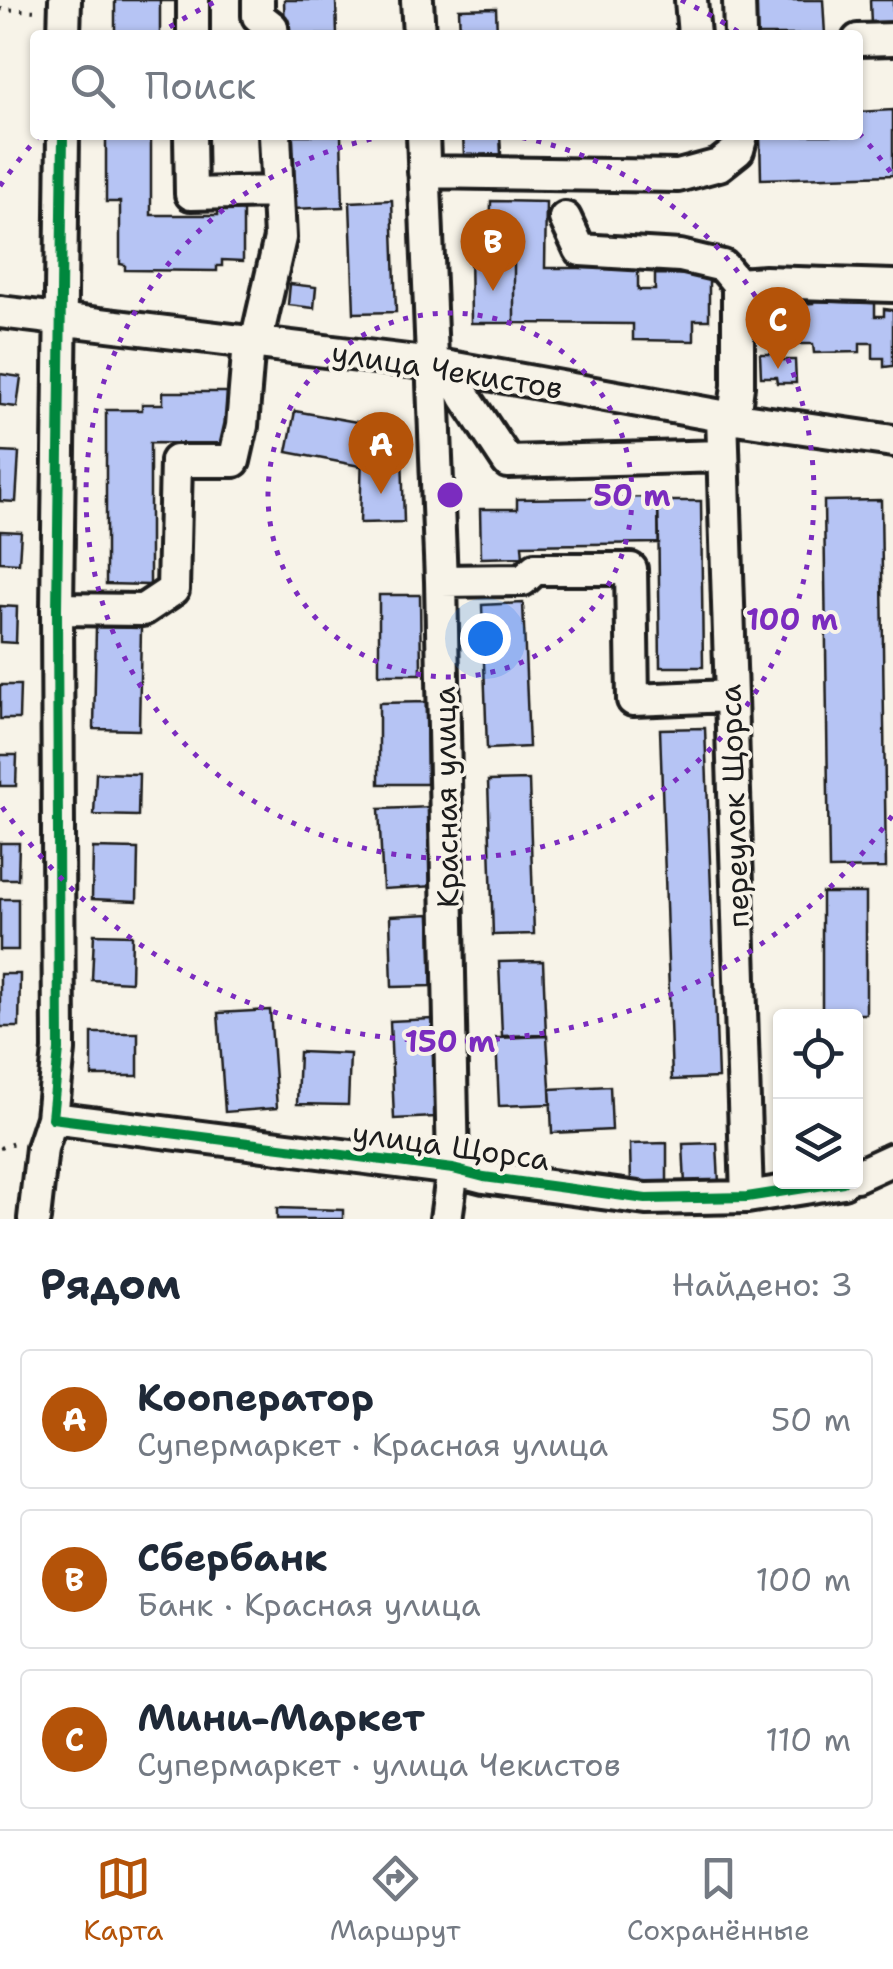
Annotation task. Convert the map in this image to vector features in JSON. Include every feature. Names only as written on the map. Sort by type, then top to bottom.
[{"type":"street","points":[[192,30],[193,0]]},
{"type":"street","points":[[258,0],[258,16],[272,30]]},
{"type":"street","points":[[417,0],[419,30]]},
{"type":"street","points":[[691,0],[694,30]]},
{"type":"street","points":[[738,0],[740,30]]},
{"type":"street","points":[[54,6],[62,30]]},
{"type":"street","points":[[863,40],[893,39]]},
{"type":"street","points":[[34,1219],[42,1148],[52,1118],[59,1050],[57,609],[63,140]]},
{"type":"street","points":[[190,140],[190,194],[277,192]]},
{"type":"street","points":[[57,609],[144,610],[173,590],[176,461],[234,461],[252,343],[280,238],[276,140]]},
{"type":"street","name":"Красная улица","points":[[423,140],[442,365],[441,581],[453,1169],[446,1219]]},
{"type":"street","points":[[424,172],[678,176],[719,165],[738,150],[741,140]]},
{"type":"street","points":[[565,218],[580,250],[680,256],[723,266],[738,284],[893,286]]},
{"type":"street","name":"переулок Щорса","points":[[738,284],[738,386],[728,417],[724,456],[747,1197]]},
{"type":"street","name":"улица Чекистов","points":[[0,312],[442,365],[728,417],[893,441]]},
{"type":"street","points":[[442,365],[508,462],[724,456]]},
{"type":"street","points":[[441,581],[523,580],[535,568],[631,568],[633,700],[730,696]]},
{"type":"street","name":"улица Щорса","points":[[52,1118],[453,1169],[484,1177],[646,1199],[747,1197],[798,1189]]},
{"type":"street","points":[[863,1173],[893,1159]]},
{"type":"path","points":[[0,9],[54,6]]},
{"type":"building","points":[[115,0],[176,0],[160,1],[160,30],[115,30]]},
{"type":"building","points":[[284,0],[336,0],[337,30],[285,30]]},
{"type":"building","points":[[755,0],[823,0],[825,30],[757,30]]},
{"type":"building","points":[[870,0],[893,0],[893,24],[871,25]]},
{"type":"building","points":[[496,8],[497,30],[460,30],[459,9]]},
{"type":"building","points":[[893,110],[893,175],[761,179],[760,140],[863,140],[863,112]]},
{"type":"building","points":[[106,140],[151,140],[151,215],[218,215],[218,201],[243,201],[243,261],[222,260],[217,271],[125,270],[125,265],[120,264],[120,202],[106,202]]},
{"type":"building","points":[[289,140],[341,140],[343,207],[292,209]]},
{"type":"building","points":[[463,140],[500,140],[501,154],[464,155]]},
{"type":"building","points":[[392,200],[396,312],[354,313],[350,202]]},
{"type":"building","points":[[491,201],[546,202],[545,268],[638,268],[638,290],[655,290],[655,274],[709,275],[709,320],[694,320],[694,341],[633,340],[633,324],[514,323],[514,258],[490,258]]},
{"type":"building","points":[[470,244],[490,245],[490,258],[514,258],[514,323],[471,323]]},
{"type":"building","points":[[290,284],[316,287],[314,308],[288,305]]},
{"type":"building","points":[[875,303],[875,316],[884,316],[884,309],[893,310],[893,366],[884,367],[884,358],[873,358],[873,343],[860,343],[860,352],[814,353],[813,344],[796,344],[796,304]]},
{"type":"building","points":[[760,354],[777,354],[777,360],[795,360],[796,383],[777,383],[776,377],[761,377]]},
{"type":"building","points":[[0,374],[21,377],[17,407],[0,405]]},
{"type":"building","points":[[163,392],[227,392],[227,444],[150,443],[150,585],[106,584],[106,410],[142,410],[142,404],[163,404]]},
{"type":"building","points":[[295,411],[368,424],[360,466],[287,452]]},
{"type":"building","points":[[0,452],[19,453],[16,502],[0,501]]},
{"type":"building","points":[[362,452],[402,452],[404,522],[360,523]]},
{"type":"building","points":[[658,497],[659,543],[522,545],[523,557],[481,558],[480,509],[517,509],[517,499]]},
{"type":"building","points":[[881,500],[886,868],[829,869],[824,501]]},
{"type":"building","points":[[658,501],[701,501],[703,667],[660,667]]},
{"type":"building","points":[[0,531],[21,532],[19,563],[0,562]]},
{"type":"building","points":[[379,595],[420,595],[421,674],[379,674]]},
{"type":"building","points":[[523,603],[529,747],[487,749],[482,605]]},
{"type":"building","points":[[0,606],[17,607],[16,643],[0,642]]},
{"type":"building","points":[[96,627],[141,628],[139,730],[94,729]]},
{"type":"building","points":[[0,685],[20,685],[19,719],[0,719]]},
{"type":"building","points":[[426,702],[427,784],[379,784],[379,703]]},
{"type":"building","points":[[705,728],[718,1078],[672,1080],[660,729]]},
{"type":"building","points":[[0,755],[17,755],[16,786],[0,786]]},
{"type":"building","points":[[96,773],[139,774],[138,816],[94,815]]},
{"type":"building","points":[[529,780],[534,934],[493,935],[488,781]]},
{"type":"building","points":[[432,807],[435,886],[383,889],[379,809]]},
{"type":"building","points":[[0,843],[19,843],[18,879],[0,879]]},
{"type":"building","points":[[93,848],[138,849],[137,901],[92,899]]},
{"type":"building","points":[[822,893],[866,893],[866,1014],[863,1009],[822,1009]]},
{"type":"building","points":[[0,899],[18,899],[18,950],[0,950]]},
{"type":"building","points":[[430,914],[432,986],[392,987],[390,916]]},
{"type":"building","points":[[94,934],[132,935],[131,982],[92,980]]},
{"type":"building","points":[[543,961],[546,1035],[502,1036],[499,962]]},
{"type":"building","points":[[0,974],[20,974],[19,1027],[0,1027]]},
{"type":"building","points":[[270,1010],[277,1108],[225,1112],[218,1013]]},
{"type":"building","points":[[432,1019],[435,1117],[394,1119],[390,1021]]},
{"type":"building","points":[[92,1033],[138,1033],[138,1076],[92,1076]]},
{"type":"building","points":[[547,1036],[551,1104],[499,1106],[496,1038]]},
{"type":"building","points":[[299,1052],[350,1054],[348,1105],[297,1104]]},
{"type":"building","points":[[610,1086],[612,1130],[552,1133],[550,1089]]},
{"type":"building","points":[[667,1143],[667,1184],[631,1185],[630,1144]]},
{"type":"building","points":[[717,1143],[719,1184],[685,1185],[683,1144]]},
{"type":"building","points":[[277,1208],[343,1210],[343,1219],[277,1219]]},
{"type":"cycle path","points":[[63,140],[57,609],[59,1050],[52,1118],[453,1169],[484,1177],[646,1199],[747,1197],[798,1189]]},
{"type":"place","name":"Сбербанк","points":[[493,291]]},
{"type":"place","name":"Мини-Маркет","points":[[778,369]]},
{"type":"place","name":"Кооператор","points":[[381,494]]}]
